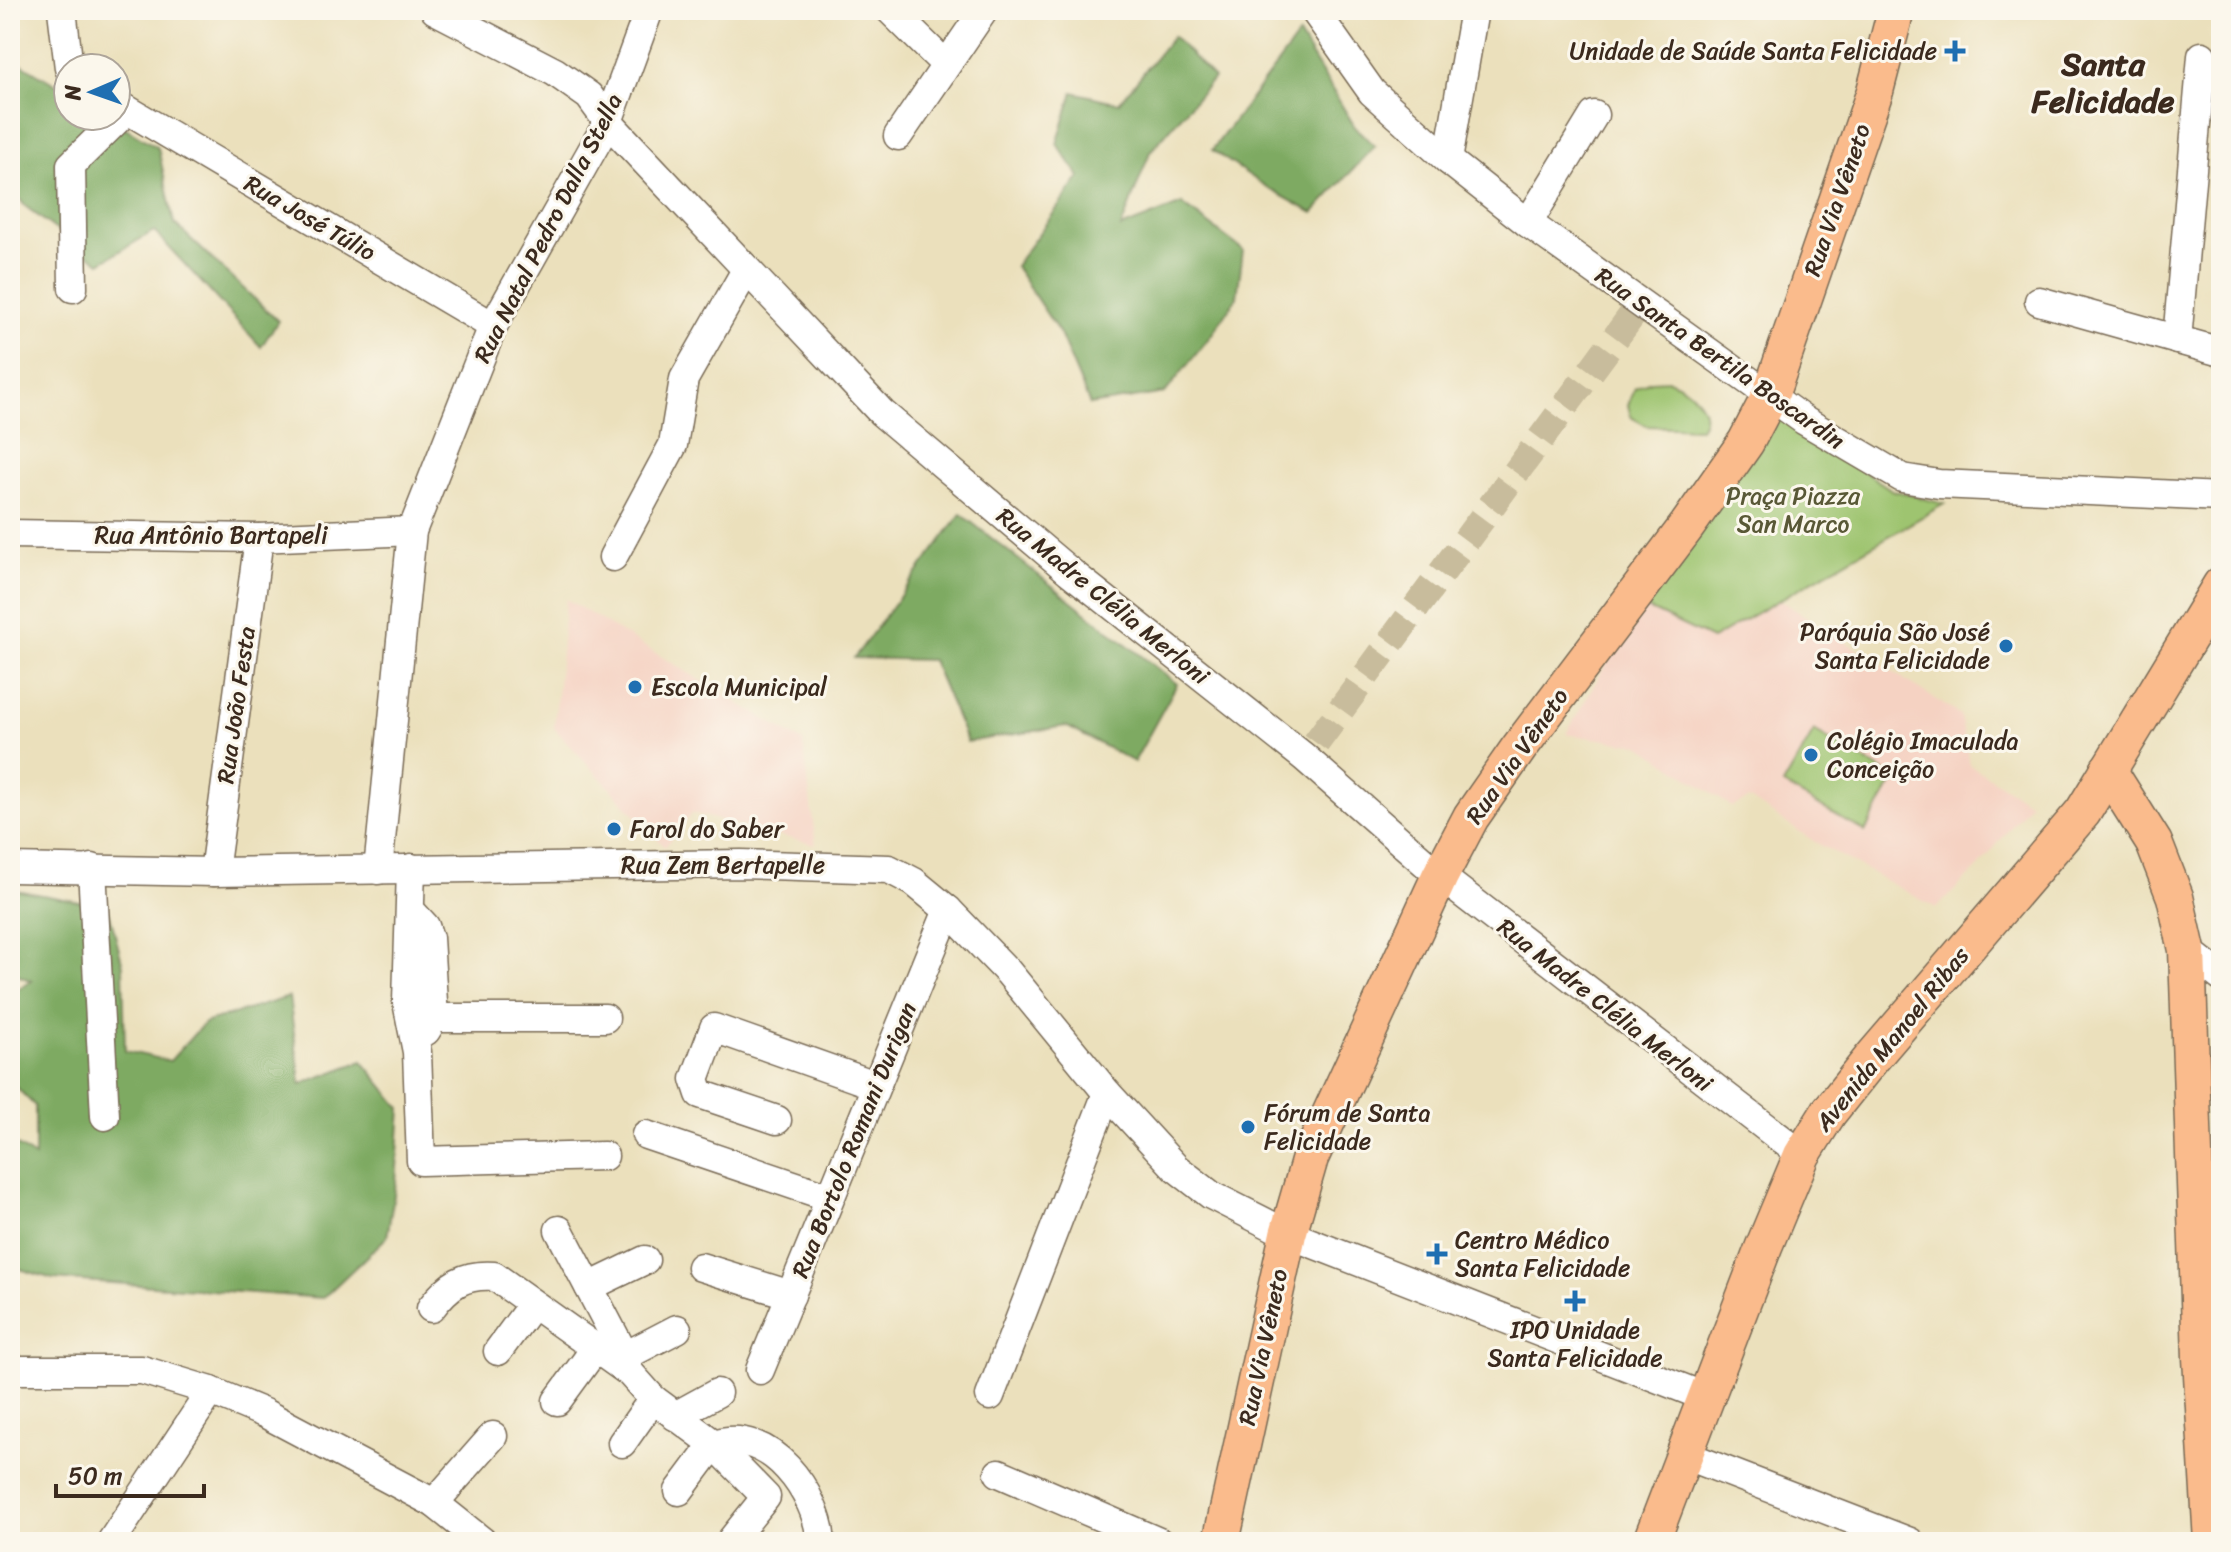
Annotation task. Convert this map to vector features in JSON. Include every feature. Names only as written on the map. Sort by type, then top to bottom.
[{"type":"main road","name":"Rua Via Vêneto","points":[[1221,1542],[1288,1234],[1310,1158],[1440,876],[1487,794],[1687,526],[1746,442],[1770,396],[1875,91],[1896,10]]},
{"type":"main road","name":"Avenida Manoel Ribas","points":[[1651,1542],[1802,1155],[1829,1112],[1872,1058],[2083,812],[2221,585]]},
{"type":"main road","points":[[2108,770],[2154,843],[2175,897],[2187,950],[2211,1358],[2212,1542]]},
{"type":"street","points":[[62,10],[67,52]]},
{"type":"street","name":"Rua Madre Clélia Merloni","points":[[435,10],[555,72],[589,96],[608,122],[745,272],[882,413],[1069,571],[1310,750],[1440,876],[1802,1155]]},
{"type":"street","name":"Rua Natal Pedro Dalla Stella","points":[[378,870],[412,531],[493,326],[608,122],[649,10]]},
{"type":"street","points":[[890,10],[946,65]]},
{"type":"street","points":[[898,136],[984,10]]},
{"type":"street","name":"Rua Santa Bertila Boscardin","points":[[1314,10],[1372,92],[1448,160],[1638,307],[1770,396],[1902,478],[1939,484],[2221,497]]},
{"type":"street","points":[[1448,160],[1474,10]]},
{"type":"street","points":[[2177,340],[2202,56]]},
{"type":"street","name":"Rua José Túlio","points":[[132,113],[493,326]]},
{"type":"street","points":[[1528,223],[1594,115]]},
{"type":"street","points":[[73,288],[71,165],[99,132]]},
{"type":"street","points":[[613,557],[673,445],[684,379],[745,272]]},
{"type":"street","points":[[2039,301],[2221,352]]},
{"type":"street","name":"Rua Antônio Bartapeli","points":[[11,539],[259,538],[412,531]]},
{"type":"street","name":"Rua João Festa","points":[[214,872],[259,538]]},
{"type":"street","name":"Rua Zem Bertapelle","points":[[10,868],[214,872],[741,864],[889,869],[914,882],[948,910],[1008,972],[1107,1093],[1176,1168],[1211,1195],[1288,1234],[1708,1398]]},
{"type":"street","points":[[92,868],[105,1116]]},
{"type":"street","points":[[411,868],[407,1002],[417,1052],[421,1161],[604,1156]]},
{"type":"street","name":"Rua Bortolo Romani Durigan","points":[[760,1370],[948,910]]},
{"type":"street","points":[[412,912],[425,926],[429,938],[434,1018],[417,1052]]},
{"type":"street","points":[[2187,950],[2221,977]]},
{"type":"street","points":[[434,1018],[605,1018]]},
{"type":"street","points":[[777,1120],[700,1094],[695,1079],[714,1028],[875,1085]]},
{"type":"street","points":[[990,1396],[1107,1093]]},
{"type":"street","points":[[646,1135],[829,1197]]},
{"type":"street","points":[[559,1230],[627,1364],[664,1408],[714,1444],[766,1497],[730,1542]]},
{"type":"street","points":[[589,1287],[645,1260]]},
{"type":"street","points":[[701,1267],[791,1295]]},
{"type":"street","points":[[431,1308],[447,1287],[473,1274],[494,1276],[595,1349],[627,1364]]},
{"type":"street","points":[[498,1351],[532,1305]]},
{"type":"street","points":[[627,1364],[677,1329]]},
{"type":"street","points":[[557,1401],[595,1349]]},
{"type":"street","points":[[10,1370],[142,1370],[211,1391],[264,1413],[434,1503],[483,1542]]},
{"type":"street","points":[[111,1542],[211,1391]]},
{"type":"street","points":[[622,1443],[664,1408],[717,1393]]},
{"type":"street","points":[[434,1503],[493,1436]]},
{"type":"street","points":[[679,1491],[714,1444],[736,1441],[762,1446],[801,1481],[820,1518],[821,1542]]},
{"type":"street","points":[[1685,1455],[1910,1542]]},
{"type":"street","points":[[999,1473],[1159,1542]]},
{"type":"shaded area","name":"Escola Municipal","points":[[566,599],[803,742],[816,845],[692,813],[665,847],[554,728]]},
{"type":"shaded area","name":"Colégio Imaculada Conceição","points":[[1780,600],[1960,715],[1970,765],[2030,803],[1979,867],[1936,908],[1815,842],[1750,799],[1732,807],[1640,745],[1566,734],[1640,605],[1712,638]]},
{"type":"green space","points":[[1299,35],[1355,127],[1375,146],[1313,213],[1271,190],[1212,150]]},
{"type":"green space","points":[[1173,36],[1214,78],[1150,152],[1121,228],[1182,204],[1243,250],[1237,297],[1165,393],[1090,405],[1060,334],[1015,266],[1080,177],[1057,144],[1073,92],[1119,103]]},
{"type":"green space","points":[[10,57],[52,82],[52,132],[132,132],[158,148],[174,223],[278,321],[261,347],[154,231],[100,263],[25,206],[10,186]]},
{"type":"green space","points":[[1669,380],[1691,393],[1702,406],[1704,420],[1700,428],[1647,426],[1631,417],[1628,405],[1635,388],[1650,381]]},
{"type":"green space","name":"Praça Piazza San Marco","points":[[1774,412],[1892,490],[1944,504],[1712,639],[1640,605]]},
{"type":"green space","points":[[961,514],[1177,684],[1134,762],[1066,726],[967,742],[932,660],[854,658]]},
{"type":"green space","points":[[1814,731],[1895,778],[1865,832],[1783,785]]},
{"type":"green space","points":[[10,889],[108,907],[123,966],[125,1051],[170,1061],[204,1023],[289,997],[301,1084],[362,1061],[401,1108],[396,1183],[387,1237],[323,1298],[53,1279],[10,1266],[10,1141],[35,1157],[35,1106],[10,1081],[10,993],[32,981],[10,972]]},
{"type":"tunnel","points":[[1316,743],[1636,310]]},
{"type":"place","name":"Unidade de Saúde Santa Felicidade","points":[[1955,51]]},
{"type":"place","name":"Paróquia São José Santa Felicidade","points":[[2006,646]]},
{"type":"place","name":"Escola Municipal","points":[[635,687]]},
{"type":"place","name":"Colégio Imaculada Conceição","points":[[1811,755]]},
{"type":"place","name":"Farol do Saber","points":[[614,829]]},
{"type":"place","name":"Fórum de Santa Felicidade","points":[[1248,1127]]},
{"type":"place","name":"Centro Médico Santa Felicidade","points":[[1437,1254]]},
{"type":"place","name":"IPO Unidade Santa Felicidade","points":[[1575,1301]]},
{"type":"district","name":"Santa Felicidade","points":[[2103,82]]}]
